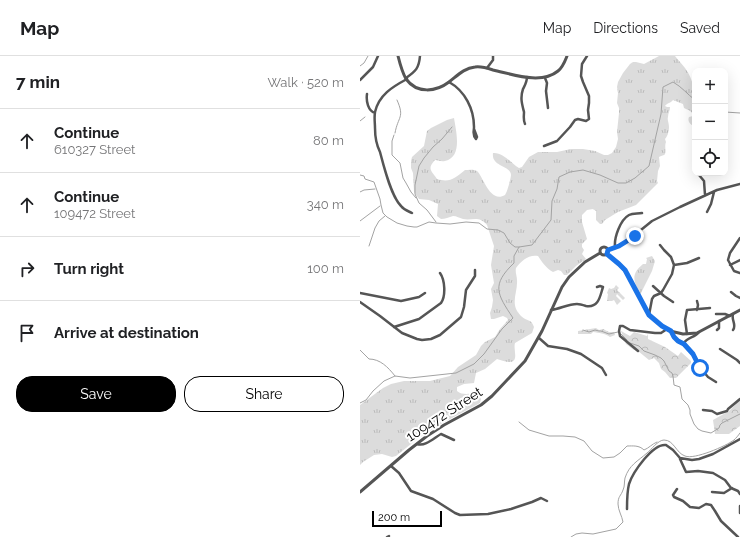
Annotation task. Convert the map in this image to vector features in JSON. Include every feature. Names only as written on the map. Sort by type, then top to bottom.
[{"type":"street","points":[[360,80],[373,67],[378,56]]},
{"type":"street","points":[[398,56],[406,79],[417,88],[431,90],[440,88],[462,71],[477,67],[527,77],[545,78],[553,75],[562,68],[567,56]]},
{"type":"street","points":[[412,213],[402,207],[392,188],[376,142],[375,113],[386,92],[406,79],[416,70],[420,56]]},
{"type":"street","points":[[487,68],[493,60],[493,56]]},
{"type":"street","points":[[544,146],[557,141],[575,120],[578,119],[586,121],[589,119],[589,96],[581,76],[582,64],[587,56]]},
{"type":"street","points":[[525,124],[521,101],[527,77]]},
{"type":"street","points":[[545,78],[547,84],[546,91],[548,108]]},
{"type":"street","points":[[449,82],[459,89],[466,99],[471,113],[474,129]]},
{"type":"street","points":[[367,94],[367,102],[370,110],[375,113]]},
{"type":"street","points":[[699,176],[704,181],[705,195]]},
{"type":"street","points":[[740,184],[705,195],[652,221],[631,238],[615,247],[608,250],[606,248],[600,250],[600,253],[603,255],[607,254],[625,270],[649,315],[669,330],[680,334],[699,332],[740,310]]},
{"type":"street","points":[[707,212],[711,204],[714,191]]},
{"type":"street","points":[[615,247],[616,237],[623,220],[632,214],[642,212]]},
{"type":"street","points":[[740,238],[729,255],[728,261],[735,272],[740,273]]},
{"type":"street","points":[[649,315],[652,299],[663,290],[672,274],[674,265],[671,256],[660,245]]},
{"type":"street","points":[[607,254],[608,250]]},
{"type":"street","name":"109472 Street","points":[[360,492],[416,444],[444,425],[486,401],[521,366],[529,355],[539,338],[562,287],[569,276],[585,262],[600,253]]},
{"type":"street","points":[[674,265],[687,263],[699,258]]},
{"type":"street","points":[[730,265],[740,260]]},
{"type":"street","points":[[360,302],[402,333],[422,340],[431,339],[440,335],[461,317],[466,290],[475,276],[475,270]]},
{"type":"street","points":[[394,327],[419,319],[441,303],[444,296],[444,283],[443,277],[440,273]]},
{"type":"street","points":[[551,310],[576,304],[589,306],[594,305],[598,303],[600,299],[603,286],[597,287]]},
{"type":"street","points":[[653,286],[673,302]]},
{"type":"street","points":[[731,292],[740,298]]},
{"type":"street","points":[[360,293],[401,301],[419,297],[425,293]]},
{"type":"street","points":[[697,301],[697,310]]},
{"type":"street","points":[[687,334],[685,320],[687,310],[710,308]]},
{"type":"street","points":[[716,314],[732,315]]},
{"type":"street","points":[[732,315],[735,326],[733,330]]},
{"type":"street","points":[[717,330],[719,328],[719,322]]},
{"type":"street","points":[[638,351],[620,336],[620,326],[630,330],[655,333],[661,333],[669,330]]},
{"type":"street","points":[[669,330],[674,337],[684,344],[693,354],[703,372],[716,382]]},
{"type":"street","points":[[684,344],[684,342],[697,335],[699,332]]},
{"type":"street","points":[[539,338],[548,346],[567,349],[581,354],[601,367],[606,375]]},
{"type":"street","points":[[720,349],[740,363]]},
{"type":"street","points":[[703,410],[712,411],[717,414],[727,411],[740,399]]},
{"type":"street","points":[[416,444],[420,446],[441,434],[454,440]]},
{"type":"street","points":[[680,458],[692,460],[699,459],[713,454],[740,439]]},
{"type":"street","points":[[627,509],[628,489],[632,478],[637,469],[654,449],[662,445],[666,445],[673,450],[680,458],[686,472],[698,471],[713,474],[725,480],[740,494]]},
{"type":"street","points":[[391,466],[399,473],[411,491],[432,499],[460,515],[488,514],[511,509],[541,498],[547,501]]},
{"type":"street","points":[[712,492],[724,493],[732,488]]},
{"type":"street","points":[[677,489],[673,496],[683,501],[688,506],[699,508],[706,504],[710,505],[721,521],[738,537]]},
{"type":"street","points":[[740,506],[740,513]]},
{"type":"green space","points":[[659,56],[675,56],[685,68],[692,82],[692,113],[684,108],[683,104],[673,100],[665,106],[670,107],[668,118],[669,128],[668,135],[665,139],[665,154],[659,157],[660,166],[658,171],[658,183],[636,205],[618,212],[605,220],[602,224],[596,220],[596,211],[593,209],[587,210],[582,215],[582,222],[587,239],[582,244],[584,250],[582,254],[586,259],[567,275],[564,275],[558,270],[553,272],[544,265],[538,256],[528,257],[518,265],[516,268],[517,285],[515,307],[517,312],[523,318],[532,322],[534,327],[532,333],[515,343],[515,357],[512,362],[497,359],[485,369],[476,373],[474,383],[464,384],[457,387],[457,391],[460,393],[479,396],[481,399],[480,403],[437,426],[396,456],[392,457],[382,454],[374,455],[360,465],[360,405],[391,384],[404,381],[430,381],[450,376],[458,367],[476,355],[485,342],[495,337],[508,320],[503,316],[491,319],[490,313],[493,300],[491,289],[494,283],[491,265],[494,246],[487,225],[478,219],[463,219],[453,216],[441,219],[437,216],[438,204],[429,200],[419,199],[414,192],[411,161],[412,157],[424,146],[427,131],[447,120],[454,118],[457,136],[456,149],[451,159],[444,161],[435,160],[431,166],[431,170],[437,179],[449,180],[465,170],[475,170],[491,193],[500,197],[506,194],[511,175],[508,169],[495,161],[493,158],[493,153],[504,156],[519,168],[522,167],[529,157],[538,152],[557,152],[571,149],[583,149],[595,151],[604,155],[612,153],[616,147],[618,139],[618,82],[630,64],[636,62],[644,64]]},
{"type":"green space","points":[[692,116],[692,125],[689,122],[689,117]]},
{"type":"green space","points":[[652,256],[655,261],[652,271],[640,295],[634,278],[639,268],[643,264],[646,264],[646,258]]},
{"type":"green space","points":[[616,285],[619,288],[617,290],[625,298],[623,300],[617,294],[616,296],[621,301],[617,305],[614,300],[607,301],[607,293],[609,288],[614,288]]},
{"type":"green space","points":[[596,328],[599,330],[603,329],[609,332],[614,332],[615,335],[610,337],[593,332],[591,334],[578,334],[578,331]]},
{"type":"green space","points":[[621,331],[630,336],[634,332],[647,336],[648,334],[648,339],[665,347],[678,356],[681,352],[691,361],[691,363],[676,378],[670,378],[661,369],[659,363],[654,358],[649,360],[626,344]]},
{"type":"green space","points":[[740,400],[740,426],[729,434],[715,434],[713,420],[729,411]]},
{"type":"waterway","points":[[360,66],[364,63],[368,56]]},
{"type":"waterway","points":[[360,403],[366,400],[384,381],[395,376],[410,378],[456,373],[474,364],[484,354],[502,329],[513,318],[500,296],[499,284],[514,263],[514,256],[519,247],[532,245],[551,220],[552,201],[557,189],[559,177],[570,172],[583,170],[600,175],[618,183],[626,183],[635,178],[649,166],[661,114],[663,87],[673,82],[692,97]]},
{"type":"waterway","points":[[395,133],[401,114],[397,100]]},
{"type":"waterway","points":[[728,112],[740,113]]},
{"type":"waterway","points":[[360,121],[365,117]]},
{"type":"waterway","points":[[436,222],[427,210],[419,203],[415,194],[415,185],[419,166],[424,158],[452,127]]},
{"type":"waterway","points":[[394,135],[392,141],[392,155],[400,163],[403,178],[416,198]]},
{"type":"waterway","points":[[360,175],[364,176],[365,179],[374,182],[383,213],[397,223],[414,227],[429,222],[450,224],[466,222],[479,223],[487,229],[498,230],[504,233],[510,243],[515,247],[519,247]]},
{"type":"waterway","points":[[360,192],[375,189]]},
{"type":"waterway","points":[[360,221],[380,206]]},
{"type":"waterway","points":[[369,246],[375,228],[379,221],[385,216]]},
{"type":"waterway","points":[[583,330],[589,332],[595,330],[609,334],[618,332]]},
{"type":"waterway","points":[[621,334],[627,340]]},
{"type":"waterway","points":[[630,343],[639,346],[644,351],[655,355],[664,361],[669,371],[672,373],[674,385],[680,387],[682,399],[688,405],[694,424],[698,429],[711,433],[719,428],[722,423],[740,414]]},
{"type":"waterway","points":[[360,350],[369,359],[377,360],[384,364],[395,376]]},
{"type":"waterway","points":[[519,422],[529,430],[549,436],[575,437],[584,441],[592,451],[603,458],[614,457],[627,446],[634,446],[644,450],[657,442]]},
{"type":"waterway","points":[[571,537],[576,534],[593,534],[616,529],[623,522],[618,501],[624,488],[625,478],[634,464],[662,440],[670,442],[679,452],[689,457],[710,452],[724,446],[734,440],[740,433]]},
{"type":"route","points":[[635,236],[619,246],[608,250],[607,254],[625,270],[649,315],[662,326],[671,331],[678,341],[684,344],[693,354],[700,368]]}]
